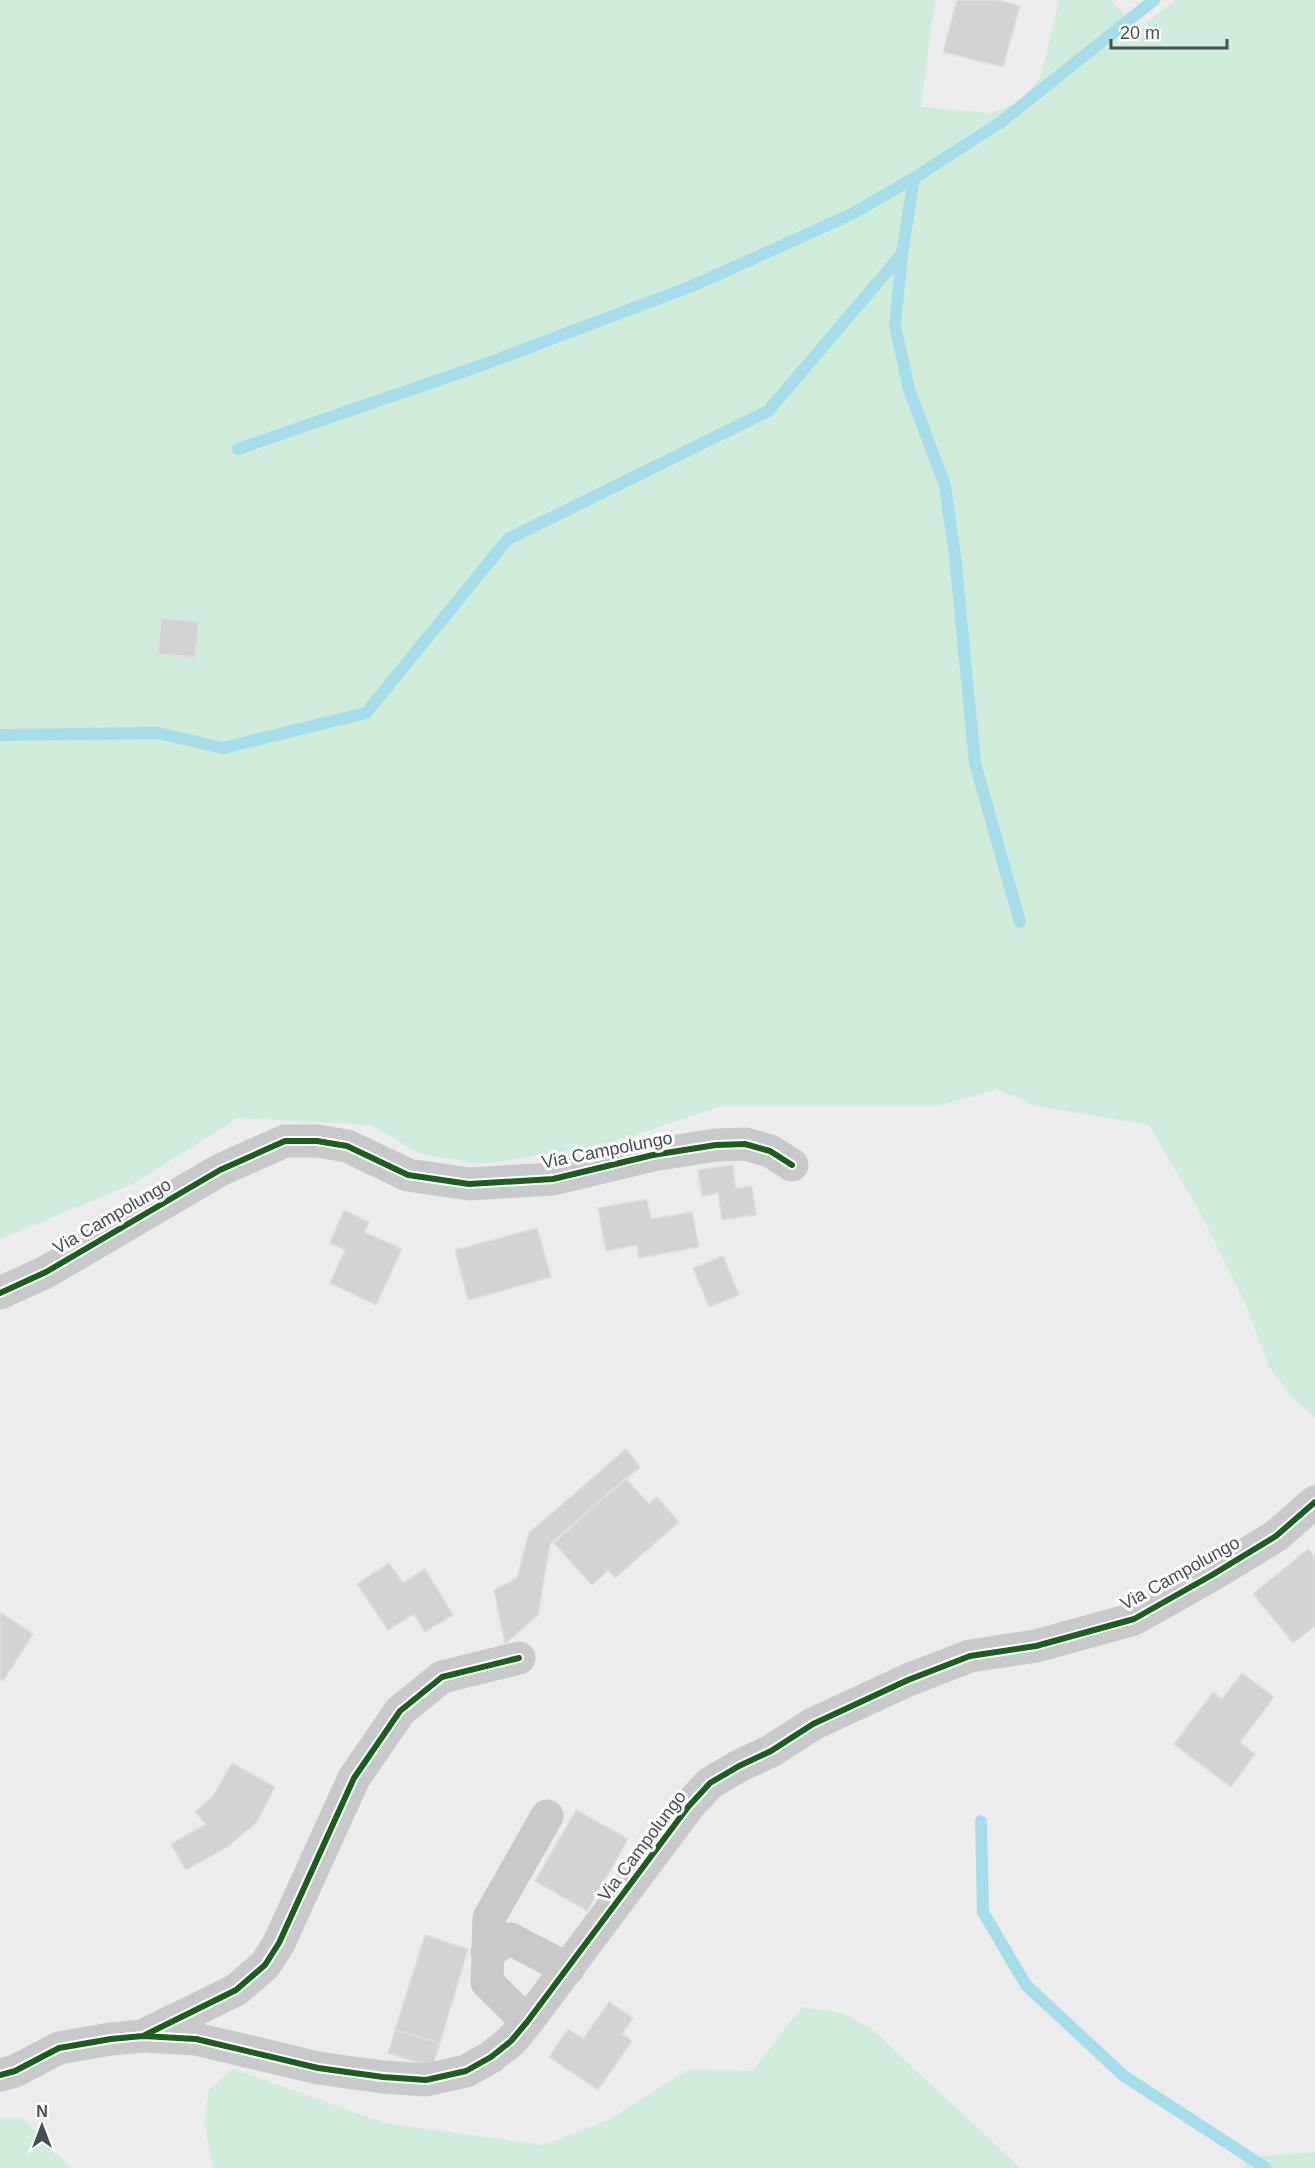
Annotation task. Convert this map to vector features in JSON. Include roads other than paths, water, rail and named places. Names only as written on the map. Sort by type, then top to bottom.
[{"type":"street","name":"Via Campolungo","points":[[0,1293],[46,1272],[220,1170],[285,1142],[317,1142],[347,1146],[408,1175],[469,1184],[553,1179],[653,1155],[716,1145],[745,1144],[770,1151],[792,1165]]},
{"type":"street","name":"Via Campolungo","points":[[0,2075],[15,2071],[59,2048],[142,2036],[196,2039],[318,2068],[383,2077],[426,2080],[466,2071],[491,2057],[511,2041],[568,1969],[688,1807],[710,1783],[771,1751],[813,1724],[908,1680],[970,1656],[1036,1646],[1134,1619],[1276,1536],[1315,1502]]},
{"type":"street","points":[[142,2036],[236,1990],[265,1965],[279,1943],[354,1778],[400,1711],[442,1677],[519,1658]]},
{"type":"street","points":[[527,2022],[487,1982],[489,1918],[547,1815]]},
{"type":"street","points":[[487,1952],[510,1939],[568,1969]]},
{"type":"waterway","points":[[238,449],[488,363],[692,286],[852,214],[914,178],[1001,122],[1154,0]]},
{"type":"waterway","points":[[914,178],[902,254],[895,325],[909,389],[945,486],[955,556],[975,763],[1020,922]]},
{"type":"waterway","points":[[0,735],[158,733],[223,748],[366,713],[508,539],[768,411],[902,254]]},
{"type":"waterway","points":[[981,1821],[983,1912],[1026,1985],[1124,2076],[1266,2168]]}]
